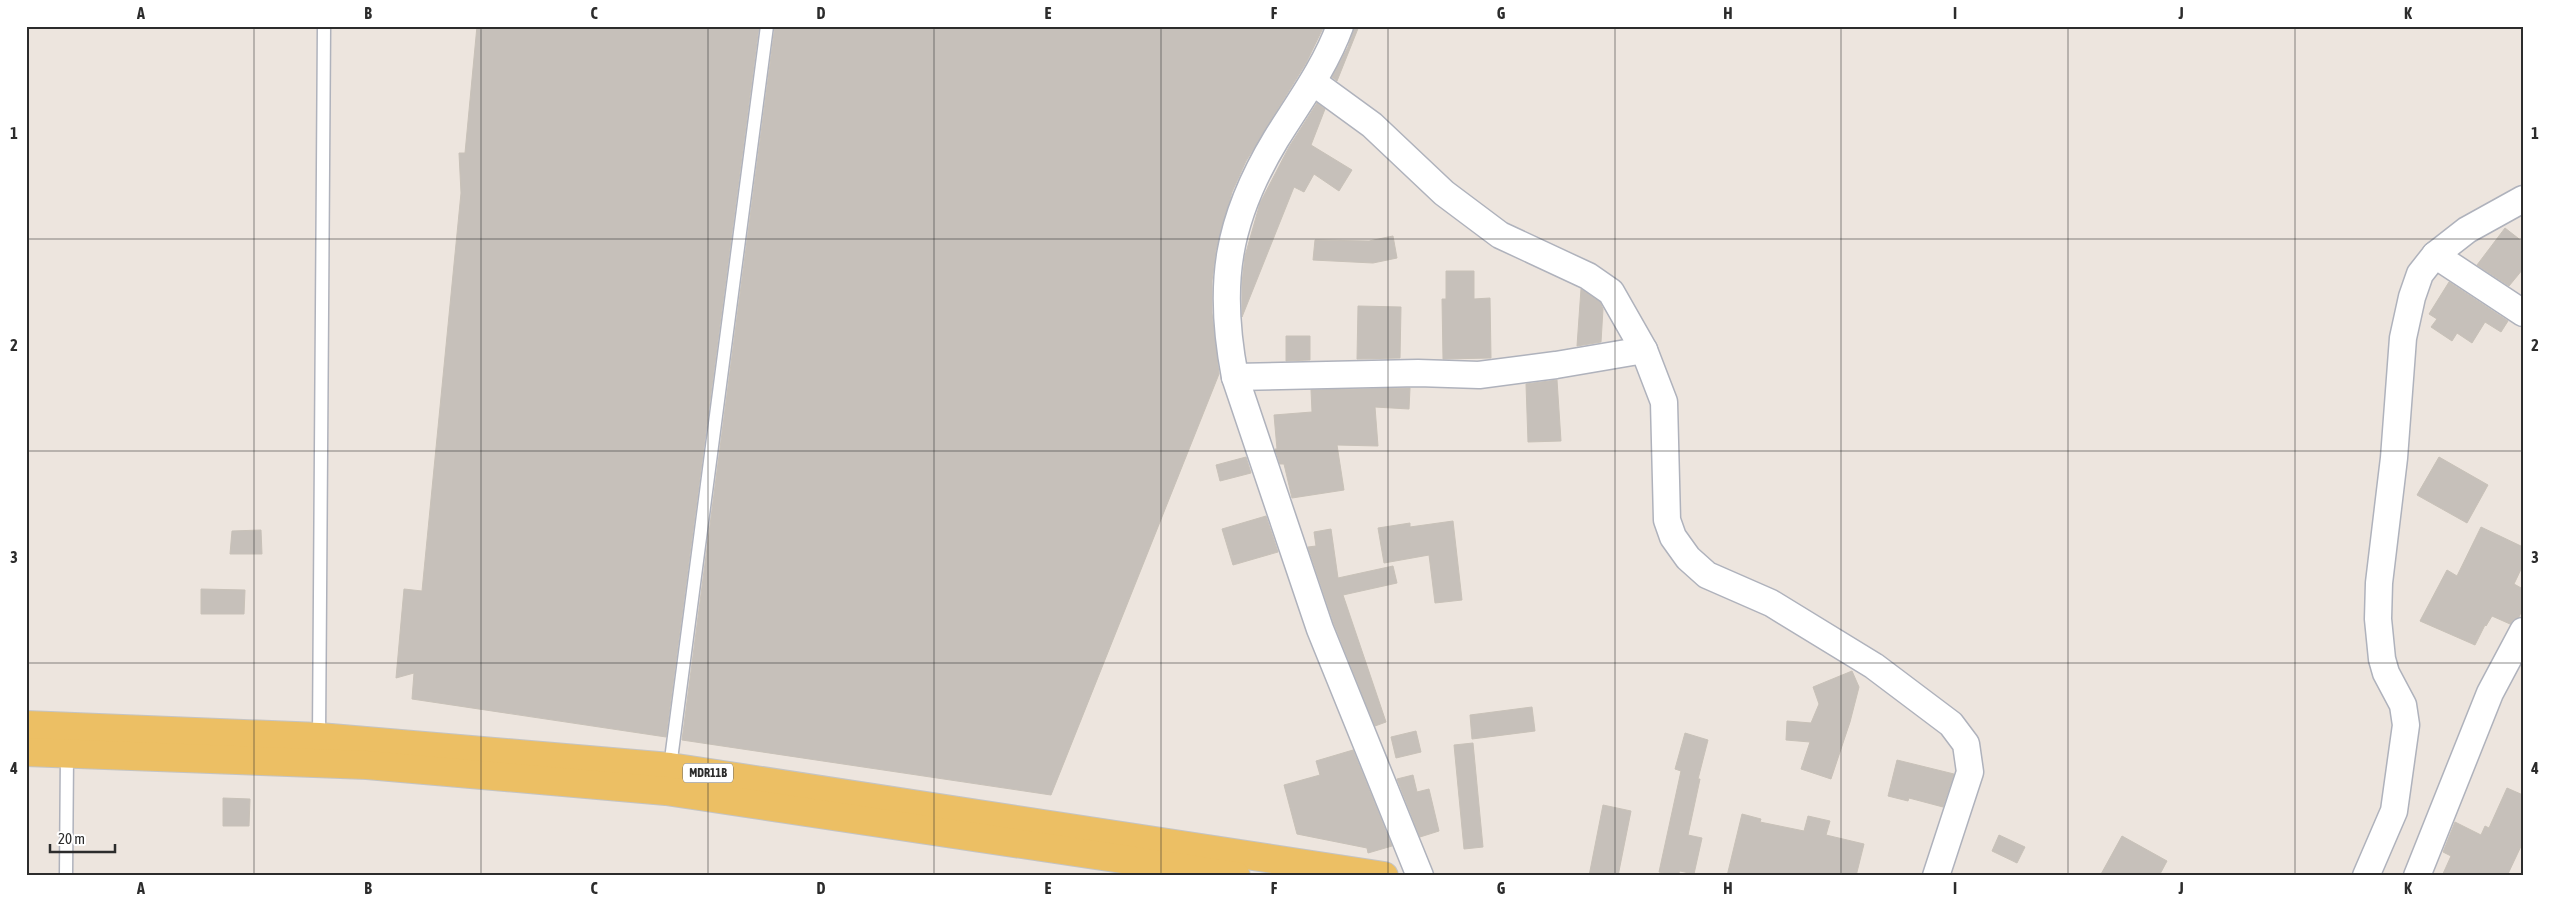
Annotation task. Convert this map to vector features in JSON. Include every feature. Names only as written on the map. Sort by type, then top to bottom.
[{"type":"main road","name":"MDR11B","points":[[26,725],[320,737],[670,767],[1384,876]]},
{"type":"main road","name":"MDR11B","points":[[26,752],[367,765],[666,791],[1236,876]]},
{"type":"street","points":[[1340,26],[1313,82],[1275,141],[1244,201],[1233,241],[1225,292],[1228,339],[1235,377],[1320,629],[1420,876]]},
{"type":"street","points":[[1313,82],[1372,125],[1444,193],[1500,235],[1588,276],[1611,292],[1644,350],[1664,402],[1668,520],[1673,537],[1688,558],[1708,575],[1771,604],[1874,666],[1950,724],[1966,744],[1970,772],[1936,876]]},
{"type":"street","points":[[2366,876],[2394,811],[2406,725],[2403,705],[2386,673],[2382,659],[2378,619],[2379,583],[2394,458],[2403,338],[2412,297],[2420,274],[2435,255],[2467,230],[2523,199]]},
{"type":"street","points":[[2435,255],[2523,313]]},
{"type":"street","points":[[1235,377],[1418,373],[1479,375],[1556,365],[1644,350]]},
{"type":"street","points":[[2417,876],[2490,693],[2523,631]]},
{"type":"lane","points":[[320,737],[324,26]]},
{"type":"lane","points":[[670,767],[767,26]]},
{"type":"lane","points":[[66,876],[67,754]]},
{"type":"building","points":[[477,26],[759,26],[666,737],[412,699],[414,673],[396,678],[404,589],[422,591],[461,193],[459,153],[465,153]]},
{"type":"building","points":[[775,26],[1324,26],[1306,63],[1246,161],[1232,192],[1216,250],[1212,281],[1212,313],[1219,374],[1051,795],[682,740]]},
{"type":"building","points":[[1355,26],[1359,26],[1337,81],[1332,77],[1348,47]]},
{"type":"building","points":[[1317,103],[1325,109],[1311,145],[1352,170],[1339,191],[1314,174],[1304,192],[1294,187],[1242,317],[1242,283],[1245,256],[1260,203],[1289,147]]},
{"type":"building","points":[[2505,228],[2523,242],[2523,269],[2509,286],[2477,265]]},
{"type":"building","points":[[1393,236],[1397,258],[1373,263],[1313,260],[1315,240],[1369,241]]},
{"type":"building","points":[[1446,271],[1474,271],[1474,299],[1490,298],[1491,358],[1443,359],[1442,299],[1446,299]]},
{"type":"building","points":[[2449,282],[2508,321],[2501,332],[2485,322],[2472,343],[2457,333],[2452,341],[2431,327],[2437,319],[2429,314]]},
{"type":"building","points":[[1581,289],[1600,302],[1603,309],[1601,342],[1577,346]]},
{"type":"building","points":[[1358,306],[1401,307],[1400,358],[1357,359]]},
{"type":"building","points":[[1286,336],[1310,336],[1310,360],[1286,361]]},
{"type":"building","points":[[1557,380],[1561,441],[1528,442],[1526,384]]},
{"type":"building","points":[[1410,388],[1409,409],[1375,407],[1378,446],[1337,445],[1344,490],[1292,498],[1284,464],[1280,464],[1275,449],[1277,449],[1274,415],[1312,412],[1311,390]]},
{"type":"building","points":[[1246,457],[1251,473],[1220,481],[1216,465]]},
{"type":"building","points":[[2439,457],[2488,485],[2467,523],[2417,495]]},
{"type":"building","points":[[1266,516],[1278,552],[1233,565],[1222,529]]},
{"type":"building","points":[[1453,521],[1462,600],[1435,603],[1429,555],[1384,563],[1378,528],[1410,523],[1410,527]]},
{"type":"building","points":[[2481,527],[2523,547],[2523,565],[2514,584],[2523,589],[2523,608],[2519,617],[2510,624],[2492,616],[2475,645],[2420,621],[2447,570],[2457,576]]},
{"type":"building","points":[[1331,529],[1338,578],[1393,566],[1397,583],[1343,595],[1386,722],[1375,726],[1334,624],[1308,547],[1316,546],[1314,532]]},
{"type":"building","points":[[261,530],[262,554],[230,554],[232,531]]},
{"type":"building","points":[[201,589],[245,590],[244,614],[201,614]]},
{"type":"building","points":[[1852,671],[1859,687],[1850,722],[1831,779],[1801,769],[1810,742],[1786,740],[1787,721],[1811,723],[1819,704],[1813,687]]},
{"type":"building","points":[[1532,707],[1535,731],[1472,739],[1470,715]]},
{"type":"building","points":[[1416,731],[1421,752],[1396,758],[1391,737]]},
{"type":"building","points":[[1685,733],[1708,740],[1698,779],[1700,779],[1688,835],[1702,838],[1694,874],[1680,871],[1677,876],[1659,872],[1681,771],[1675,769]]},
{"type":"building","points":[[1473,743],[1483,847],[1464,849],[1454,745]]},
{"type":"building","points":[[1353,750],[1392,846],[1368,853],[1367,848],[1297,834],[1284,785],[1320,775],[1316,761]]},
{"type":"building","points":[[1897,760],[1954,774],[1943,807],[1909,798],[1908,801],[1888,796]]},
{"type":"building","points":[[1413,775],[1417,792],[1429,789],[1439,831],[1420,837],[1397,779]]},
{"type":"building","points":[[2507,788],[2523,795],[2523,842],[2507,876],[2442,876],[2451,856],[2443,852],[2455,822],[2481,835],[2485,826],[2489,828]]},
{"type":"building","points":[[223,798],[250,799],[249,826],[223,826]]},
{"type":"building","points":[[1603,805],[1631,811],[1618,876],[1589,876]]},
{"type":"building","points":[[1742,814],[1761,819],[1760,822],[1804,831],[1808,816],[1830,821],[1826,835],[1864,844],[1856,876],[1727,876]]},
{"type":"building","points":[[1999,835],[2025,847],[2017,863],[1992,851]]},
{"type":"building","points":[[2122,836],[2167,861],[2159,876],[2100,876]]}]
